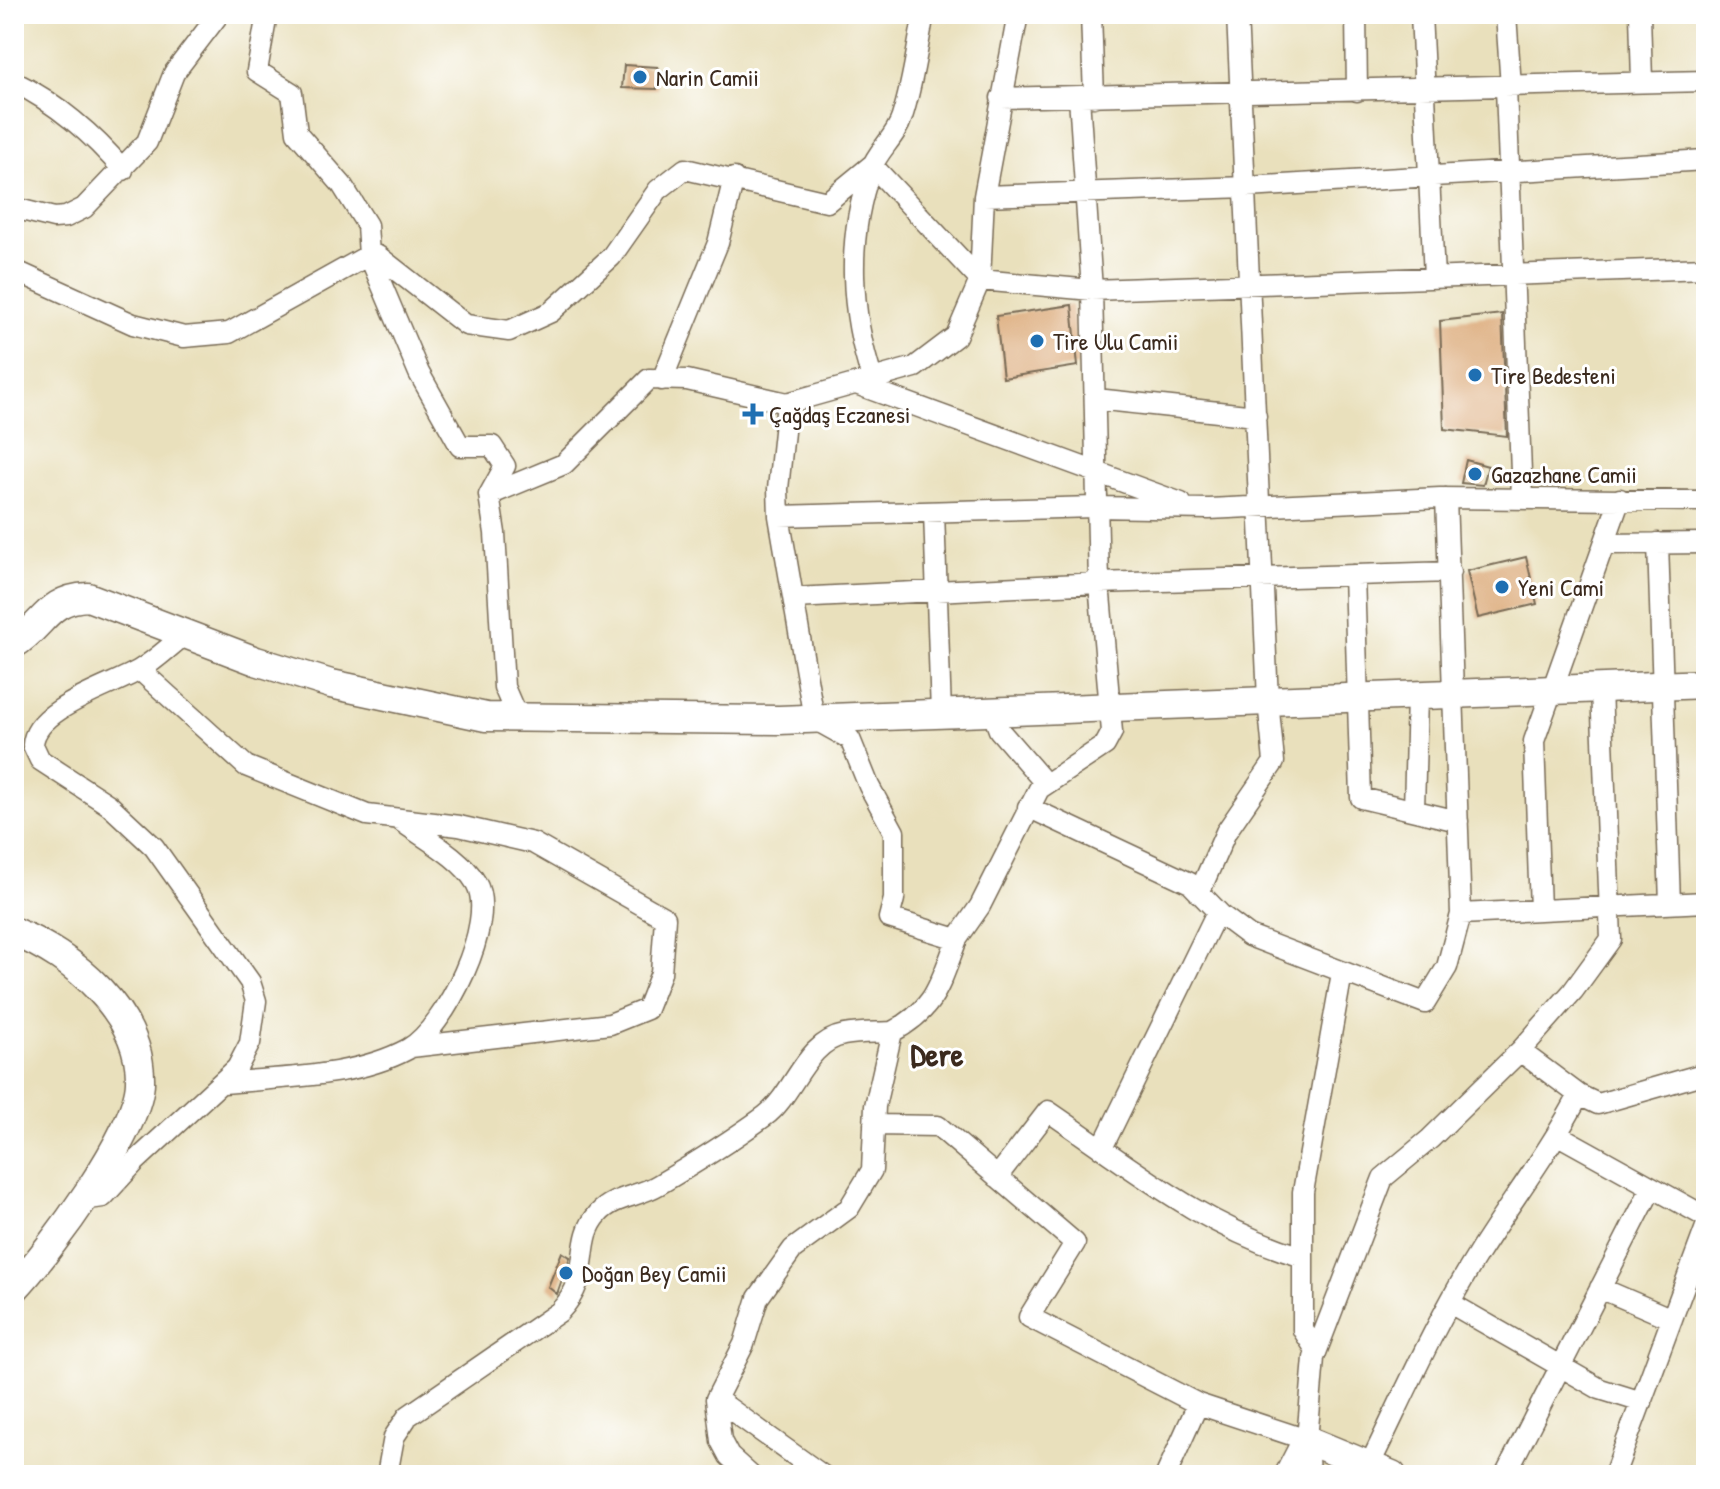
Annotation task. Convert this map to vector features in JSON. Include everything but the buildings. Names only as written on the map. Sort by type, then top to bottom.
[{"type":"street","points":[[14,208],[54,218],[75,214],[123,170],[147,142],[174,73],[219,14]]},
{"type":"street","points":[[267,14],[257,71],[292,93],[297,133],[358,209],[367,225],[369,255],[419,373],[460,446],[492,446],[505,466],[489,495],[495,533],[504,687],[517,717]]},
{"type":"street","points":[[14,270],[133,324],[184,337],[229,333],[369,255],[378,256],[466,325],[509,331],[551,312],[601,266],[658,190],[685,169],[827,202],[872,165],[894,136],[903,116],[924,14]]},
{"type":"street","points":[[489,495],[564,464],[649,379],[687,380],[787,403],[915,367],[956,336],[980,280],[984,196],[1018,14]]},
{"type":"street","points":[[387,1475],[394,1437],[408,1416],[559,1312],[573,1298],[582,1277],[587,1235],[601,1211],[614,1201],[655,1187],[765,1116],[784,1099],[817,1050],[831,1040],[843,1035],[892,1032],[916,1019],[931,1003],[957,939],[980,906],[1028,807],[1045,783],[1105,745],[1112,732],[1099,583],[1096,399],[1086,192],[1091,14]]},
{"type":"street","points":[[1199,893],[1226,832],[1274,762],[1268,700],[1237,14]]},
{"type":"street","points":[[1356,14],[1357,91]]},
{"type":"street","points":[[1421,14],[1426,174],[1434,277]]},
{"type":"street","points":[[1506,14],[1509,88],[1507,170],[1522,498]]},
{"type":"street","points":[[1640,14],[1642,81]]},
{"type":"street","points":[[1001,98],[1706,81]]},
{"type":"street","points":[[14,82],[52,105],[107,150],[123,170]]},
{"type":"street","points":[[984,196],[1247,187],[1426,174],[1706,160]]},
{"type":"street","points":[[872,165],[980,280],[1092,290],[1706,268]]},
{"type":"street","points":[[866,383],[853,274],[859,209],[872,165]]},
{"type":"street","points":[[662,380],[718,243],[734,178]]},
{"type":"street","points":[[866,383],[1196,509]]},
{"type":"street","points":[[1096,399],[1256,416]]},
{"type":"street","points":[[787,403],[778,489],[779,516],[814,719]]},
{"type":"street","points":[[1028,807],[1190,883],[1217,912],[1249,936],[1425,1003],[1447,967],[1461,914],[1446,498]]},
{"type":"street","points":[[779,516],[1099,508],[1196,509],[1446,498],[1706,501]]},
{"type":"street","points":[[1540,910],[1534,741],[1620,499]]},
{"type":"street","points":[[934,512],[941,714]]},
{"type":"street","points":[[1658,543],[1670,904]]},
{"type":"street","points":[[1604,544],[1706,543]]},
{"type":"street","points":[[794,598],[1099,583],[1450,572]]},
{"type":"street","points":[[1354,575],[1361,798],[1458,821]]},
{"type":"street","points":[[14,644],[26,637],[51,607],[76,598],[104,601],[256,661],[331,684],[486,717],[814,719],[1706,684]]},
{"type":"street","points":[[83,1200],[103,1197],[168,1130],[223,1083],[245,1056],[256,1001],[250,982],[154,847],[109,805],[40,760],[23,740],[86,695],[140,670],[186,634]]},
{"type":"street","points":[[140,670],[246,766],[367,815],[459,826],[533,843],[665,918],[661,973],[647,1009],[610,1024],[411,1047],[357,1067],[223,1083]]},
{"type":"street","points":[[1309,1475],[1307,1440],[1316,1350],[1383,1178],[1430,1139],[1520,1051],[1573,991],[1611,939],[1601,689]]},
{"type":"street","points":[[1414,810],[1417,696]]},
{"type":"street","points":[[993,714],[999,730],[1045,783]]},
{"type":"street","points":[[814,719],[850,739],[894,832],[894,899],[889,918],[957,939]]},
{"type":"street","points":[[401,821],[462,867],[475,882],[481,896],[481,916],[455,993],[411,1047]]},
{"type":"street","points":[[1461,914],[1706,902]]},
{"type":"street","points":[[1102,1148],[1217,912]]},
{"type":"street","points":[[14,932],[46,944],[99,990],[126,1023],[139,1054],[140,1085],[125,1124],[83,1200],[42,1258],[14,1289]]},
{"type":"street","points":[[1316,1350],[1303,1330],[1303,1192],[1342,973]]},
{"type":"street","points":[[750,1475],[729,1456],[721,1441],[716,1399],[744,1344],[758,1298],[793,1249],[849,1208],[872,1170],[875,1106],[892,1032]]},
{"type":"street","points":[[1520,1051],[1579,1095],[1598,1104],[1706,1073]]},
{"type":"street","points":[[874,1125],[938,1126],[1075,1243],[1029,1317],[1198,1404],[1307,1440],[1380,1470],[1450,1303],[1478,1254],[1558,1135],[1579,1095]]},
{"type":"street","points":[[997,1177],[1048,1111],[1182,1204],[1254,1243],[1303,1257]]},
{"type":"street","points":[[1558,1135],[1706,1217]]},
{"type":"street","points":[[1505,1475],[1651,1189]]},
{"type":"street","points":[[1614,1475],[1706,1227]]},
{"type":"street","points":[[1600,1288],[1672,1319]]},
{"type":"street","points":[[1450,1303],[1600,1389],[1642,1402]]},
{"type":"street","points":[[716,1399],[822,1475]]},
{"type":"street","points":[[1166,1475],[1198,1404]]},
{"type":"street","points":[[1289,1475],[1307,1440]]},
{"type":"place","name":"Narin Camii","points":[[640,77]]},
{"type":"place","name":"Tire Ulu Camii","points":[[1037,341]]},
{"type":"place","name":"Tire Bedesteni","points":[[1475,375]]},
{"type":"place","name":"Çağdaş Eczanesi","points":[[753,414]]},
{"type":"place","name":"Gazazhane Camii","points":[[1475,474]]},
{"type":"place","name":"Yeni Cami","points":[[1502,587]]},
{"type":"place","name":"Doğan Bey Camii","points":[[566,1273]]},
{"type":"district","name":"Dere","points":[[937,1054]]}]
